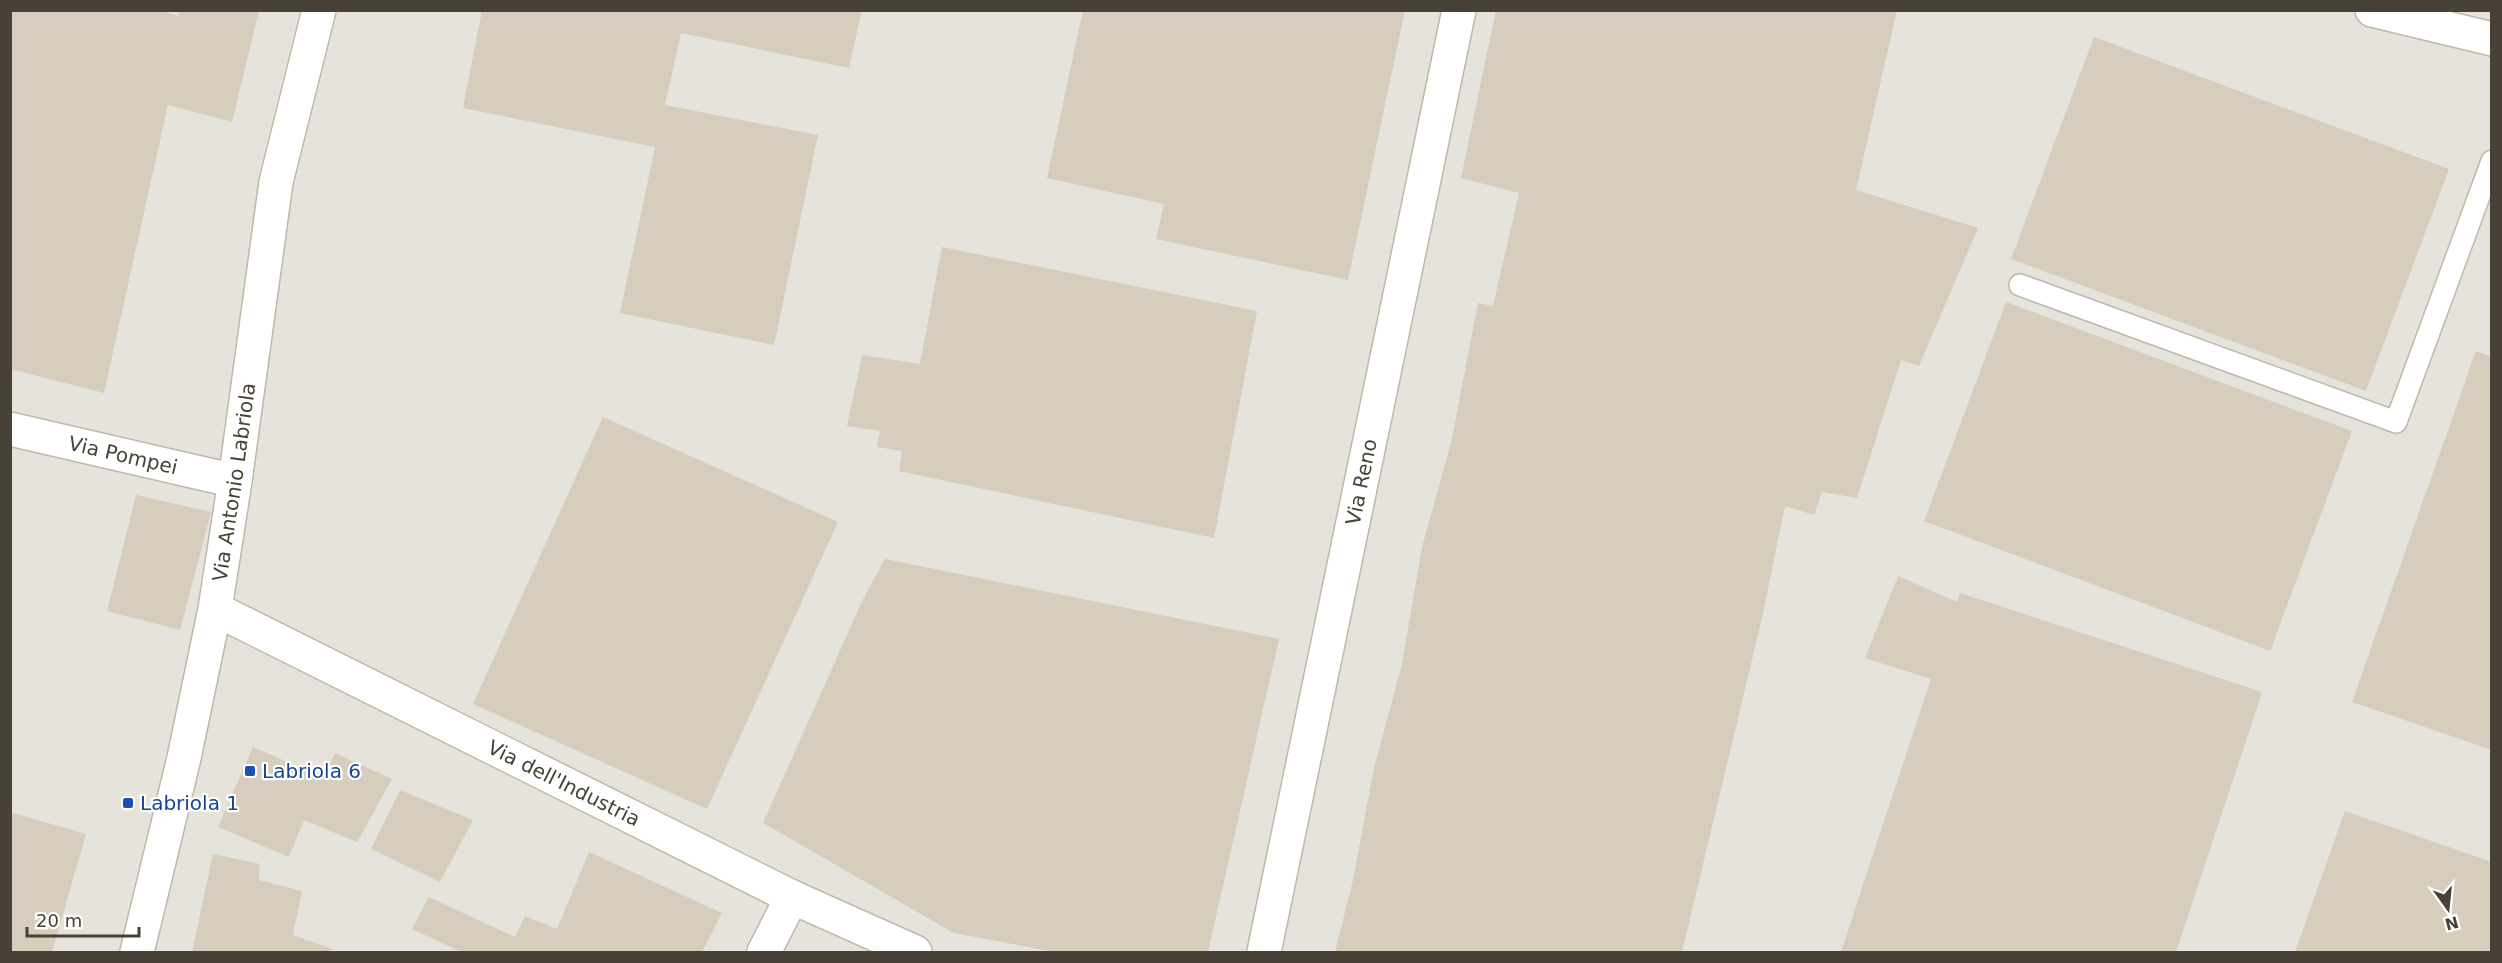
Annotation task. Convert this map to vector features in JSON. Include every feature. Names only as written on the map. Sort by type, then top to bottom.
[{"type":"street","name":"Via Antonio Labriola","points":[[137,952],[183,758],[215,609],[276,182],[320,10]]},
{"type":"street","name":"Via Reno","points":[[1264,952],[1459,10]]},
{"type":"street","points":[[2372,10],[2492,39]]},
{"type":"street","name":"Via Pompei","points":[[10,429],[235,481]]},
{"type":"street","name":"Via dell'Industria","points":[[215,609],[792,897],[915,952]]},
{"type":"street","points":[[764,952],[792,897]]},
{"type":"lane","points":[[2020,285],[2396,422],[2492,161]]},
{"type":"shaded area","points":[[11,11],[2491,11],[2491,952],[11,952]]},
{"type":"building","points":[[10,10],[159,10],[178,16],[179,10],[259,10],[232,122],[168,105],[104,393],[10,369]]},
{"type":"building","points":[[482,10],[862,10],[849,68],[681,33],[665,105],[818,135],[774,345],[620,313],[655,147],[463,108]]},
{"type":"building","points":[[1083,10],[1405,10],[1348,280],[1156,239],[1164,204],[1047,178]]},
{"type":"building","points":[[1496,10],[1897,10],[1856,190],[1978,228],[1919,366],[1901,360],[1857,498],[1822,492],[1814,515],[1785,506],[1762,618],[1682,952],[1335,952],[1353,880],[1374,768],[1402,664],[1422,547],[1451,443],[1478,303],[1493,306],[1519,193],[1461,178]]},
{"type":"building","points":[[2094,37],[2449,169],[2366,391],[2011,259]]},
{"type":"building","points":[[942,247],[1257,311],[1214,538],[899,471],[902,451],[877,447],[880,431],[847,426],[862,355],[920,364]]},
{"type":"building","points":[[2006,302],[2352,431],[2270,651],[1924,521]]},
{"type":"building","points":[[2476,351],[2492,357],[2492,750],[2352,702]]},
{"type":"building","points":[[603,417],[838,522],[707,809],[473,704]]},
{"type":"building","points":[[136,495],[211,512],[180,630],[107,611]]},
{"type":"building","points":[[885,559],[1279,639],[1208,952],[1055,952],[954,933],[763,823],[864,597]]},
{"type":"building","points":[[1898,576],[1957,602],[1960,593],[2262,692],[2176,952],[1841,952],[1931,679],[1865,658]]},
{"type":"building","points":[[253,747],[324,778],[335,753],[392,779],[357,842],[304,820],[289,857],[218,827]]},
{"type":"building","points":[[400,790],[473,820],[440,882],[371,849]]},
{"type":"building","points":[[2345,811],[2492,862],[2492,952],[2295,952]]},
{"type":"building","points":[[10,812],[86,834],[52,952],[10,952]]},
{"type":"building","points":[[589,852],[722,913],[702,952],[462,952],[412,929],[429,897],[515,937],[525,916],[557,929]]},
{"type":"building","points":[[213,854],[260,864],[259,880],[302,891],[293,935],[332,949],[331,952],[192,952]]},
{"type":"place","name":"Labriola 6","points":[[250,771]]},
{"type":"place","name":"Labriola 1","points":[[128,803]]}]
